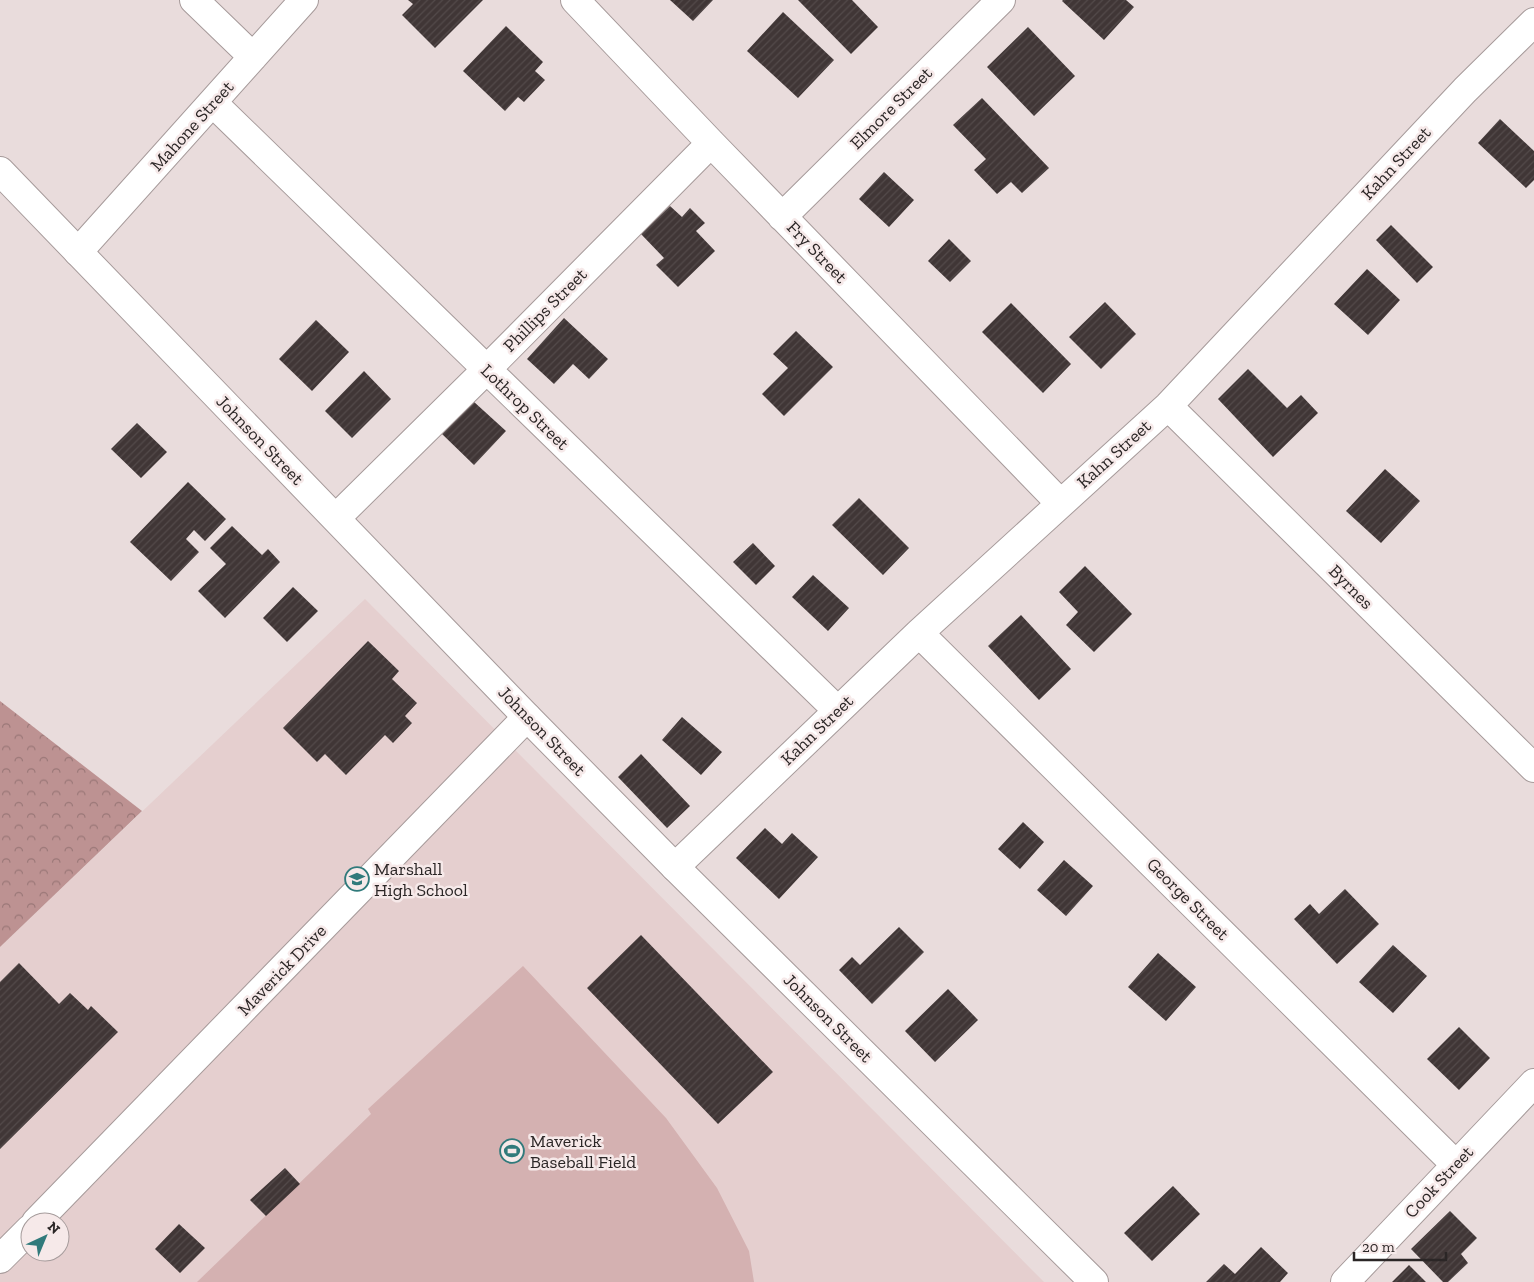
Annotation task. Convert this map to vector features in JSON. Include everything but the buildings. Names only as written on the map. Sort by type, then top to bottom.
[{"type":"street","points":[[194,0],[253,57]]},
{"type":"street","name":"Mahone Street","points":[[78,252],[304,0]]},
{"type":"street","name":"Fry Street","points":[[575,0],[710,143],[1060,503]]},
{"type":"street","name":"Elmore Street","points":[[782,217],[1000,0]]},
{"type":"street","name":"Kahn Street","points":[[675,866],[919,633],[1168,406],[1465,90],[1534,22]]},
{"type":"street","name":"Lothrop Street","points":[[213,103],[837,710]]},
{"type":"street","name":"Phillips Street","points":[[336,518],[487,370],[710,143]]},
{"type":"street","name":"Johnson Street","points":[[0,171],[527,717],[1094,1282]]},
{"type":"street","name":"Byrnes","points":[[1168,406],[1534,768]]},
{"type":"street","name":"George Street","points":[[919,633],[1456,1164]]},
{"type":"street","name":"Maverick Drive","points":[[46,1212],[527,717]]},
{"type":"street","name":"Cook Street","points":[[1346,1282],[1534,1083]]},
{"type":"street","points":[[0,1259],[20,1238]]},
{"type":"shaded area","name":"Marshall High School","points":[[365,599],[1044,1282],[0,1282],[0,947]]},
{"type":"shaded area","name":"Maverick Baseball Field","points":[[523,966],[666,1118],[717,1188],[749,1251],[754,1282],[197,1282],[371,1114],[368,1109]]},
{"type":"green space","points":[[0,701],[142,811],[0,947]]},
{"type":"place","name":"Marshall High School","points":[[357,879]]},
{"type":"place","name":"Maverick Baseball Field","points":[[512,1151]]}]
